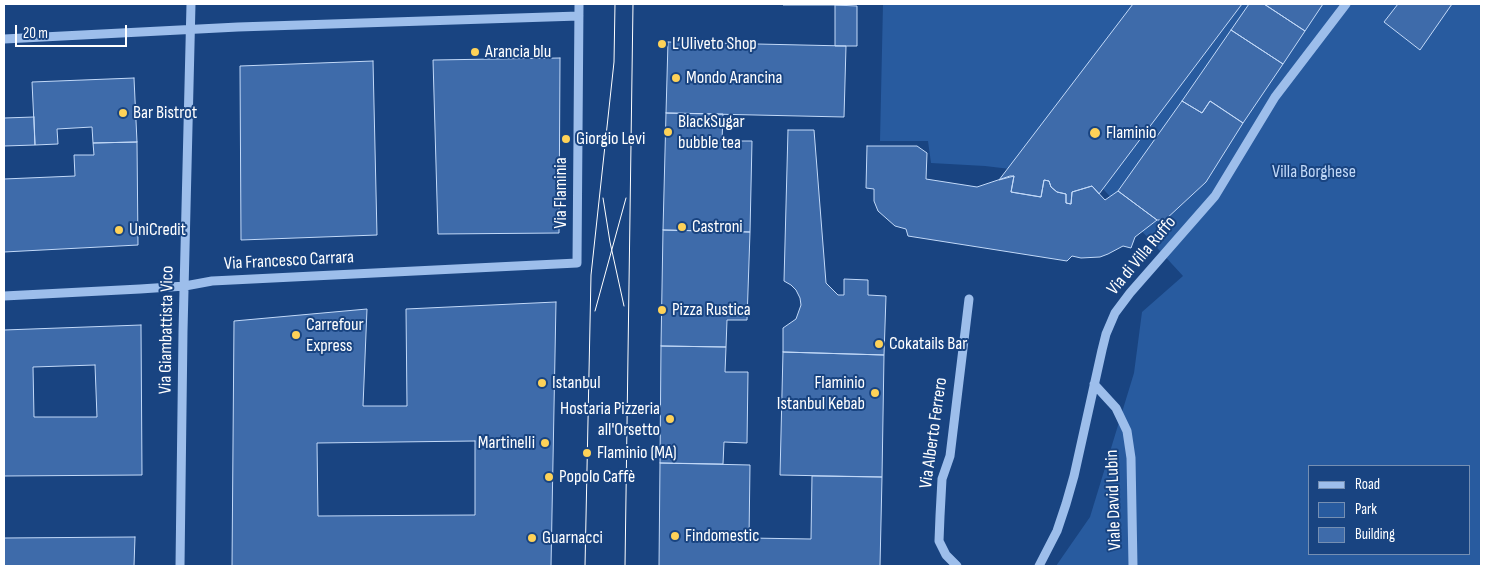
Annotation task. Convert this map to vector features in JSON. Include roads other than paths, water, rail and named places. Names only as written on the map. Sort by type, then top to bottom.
[{"type":"street","name":"Via Giambattista Vico","points":[[180,566],[182,332],[185,286],[191,4]]},
{"type":"street","name":"Via Flaminia","points":[[577,263],[579,4]]},
{"type":"street","name":"Via di Villa Ruffo","points":[[1040,566],[1057,530],[1068,495],[1106,334],[1115,314],[1130,293],[1215,196],[1275,98],[1346,4]]},
{"type":"street","points":[[4,39],[191,30],[579,16]]},
{"type":"street","name":"Via Francesco Carrara","points":[[4,296],[185,286],[212,281],[577,263]]},
{"type":"street","name":"Via Alberto Ferrero","points":[[957,566],[946,555],[939,541],[940,507],[942,479],[950,456],[969,299]]},
{"type":"street","name":"Viale David Lubin","points":[[1094,384],[1116,408],[1127,431],[1131,458],[1133,566]]},
{"type":"tram line","points":[[585,566],[591,275],[614,62],[615,4]]},
{"type":"tram line","points":[[625,566],[633,4]]},
{"type":"tram line","points":[[603,198],[610,242],[624,306]]},
{"type":"tram line","points":[[595,311],[626,198]]},
{"type":"place","name":"L’Uliveto Shop","points":[[662,44]]},
{"type":"place","name":"Arancia blu","points":[[475,52]]},
{"type":"place","name":"Mondo Arancina","points":[[676,78]]},
{"type":"place","name":"Bar Bistrot","points":[[123,113]]},
{"type":"place","name":"BlackSugar bubble tea","points":[[668,132]]},
{"type":"place","name":"Flaminio","points":[[1095,133]]},
{"type":"place","name":"Giorgio Levi","points":[[566,139]]},
{"type":"place","name":"Castroni","points":[[682,227]]},
{"type":"place","name":"UniCredit","points":[[119,230]]},
{"type":"place","name":"Pizza Rustica","points":[[662,310]]},
{"type":"place","name":"Carrefour Express","points":[[296,335]]},
{"type":"place","name":"Cokatails Bar","points":[[879,344]]},
{"type":"place","name":"Istanbul","points":[[542,383]]},
{"type":"place","name":"Flaminio Istanbul Kebab","points":[[875,393]]},
{"type":"place","name":"Hostaria Pizzeria all'Orsetto","points":[[670,419]]},
{"type":"place","name":"Martinelli","points":[[545,443]]},
{"type":"place","name":"Flaminio (MA)","points":[[587,453]]},
{"type":"place","name":"Popolo Caffè","points":[[549,477]]},
{"type":"place","name":"Findomestic","points":[[675,536]]},
{"type":"place","name":"Guarnacci","points":[[532,538]]},
{"type":"park label","name":"Villa Borghese","points":[[1314,172]]}]
